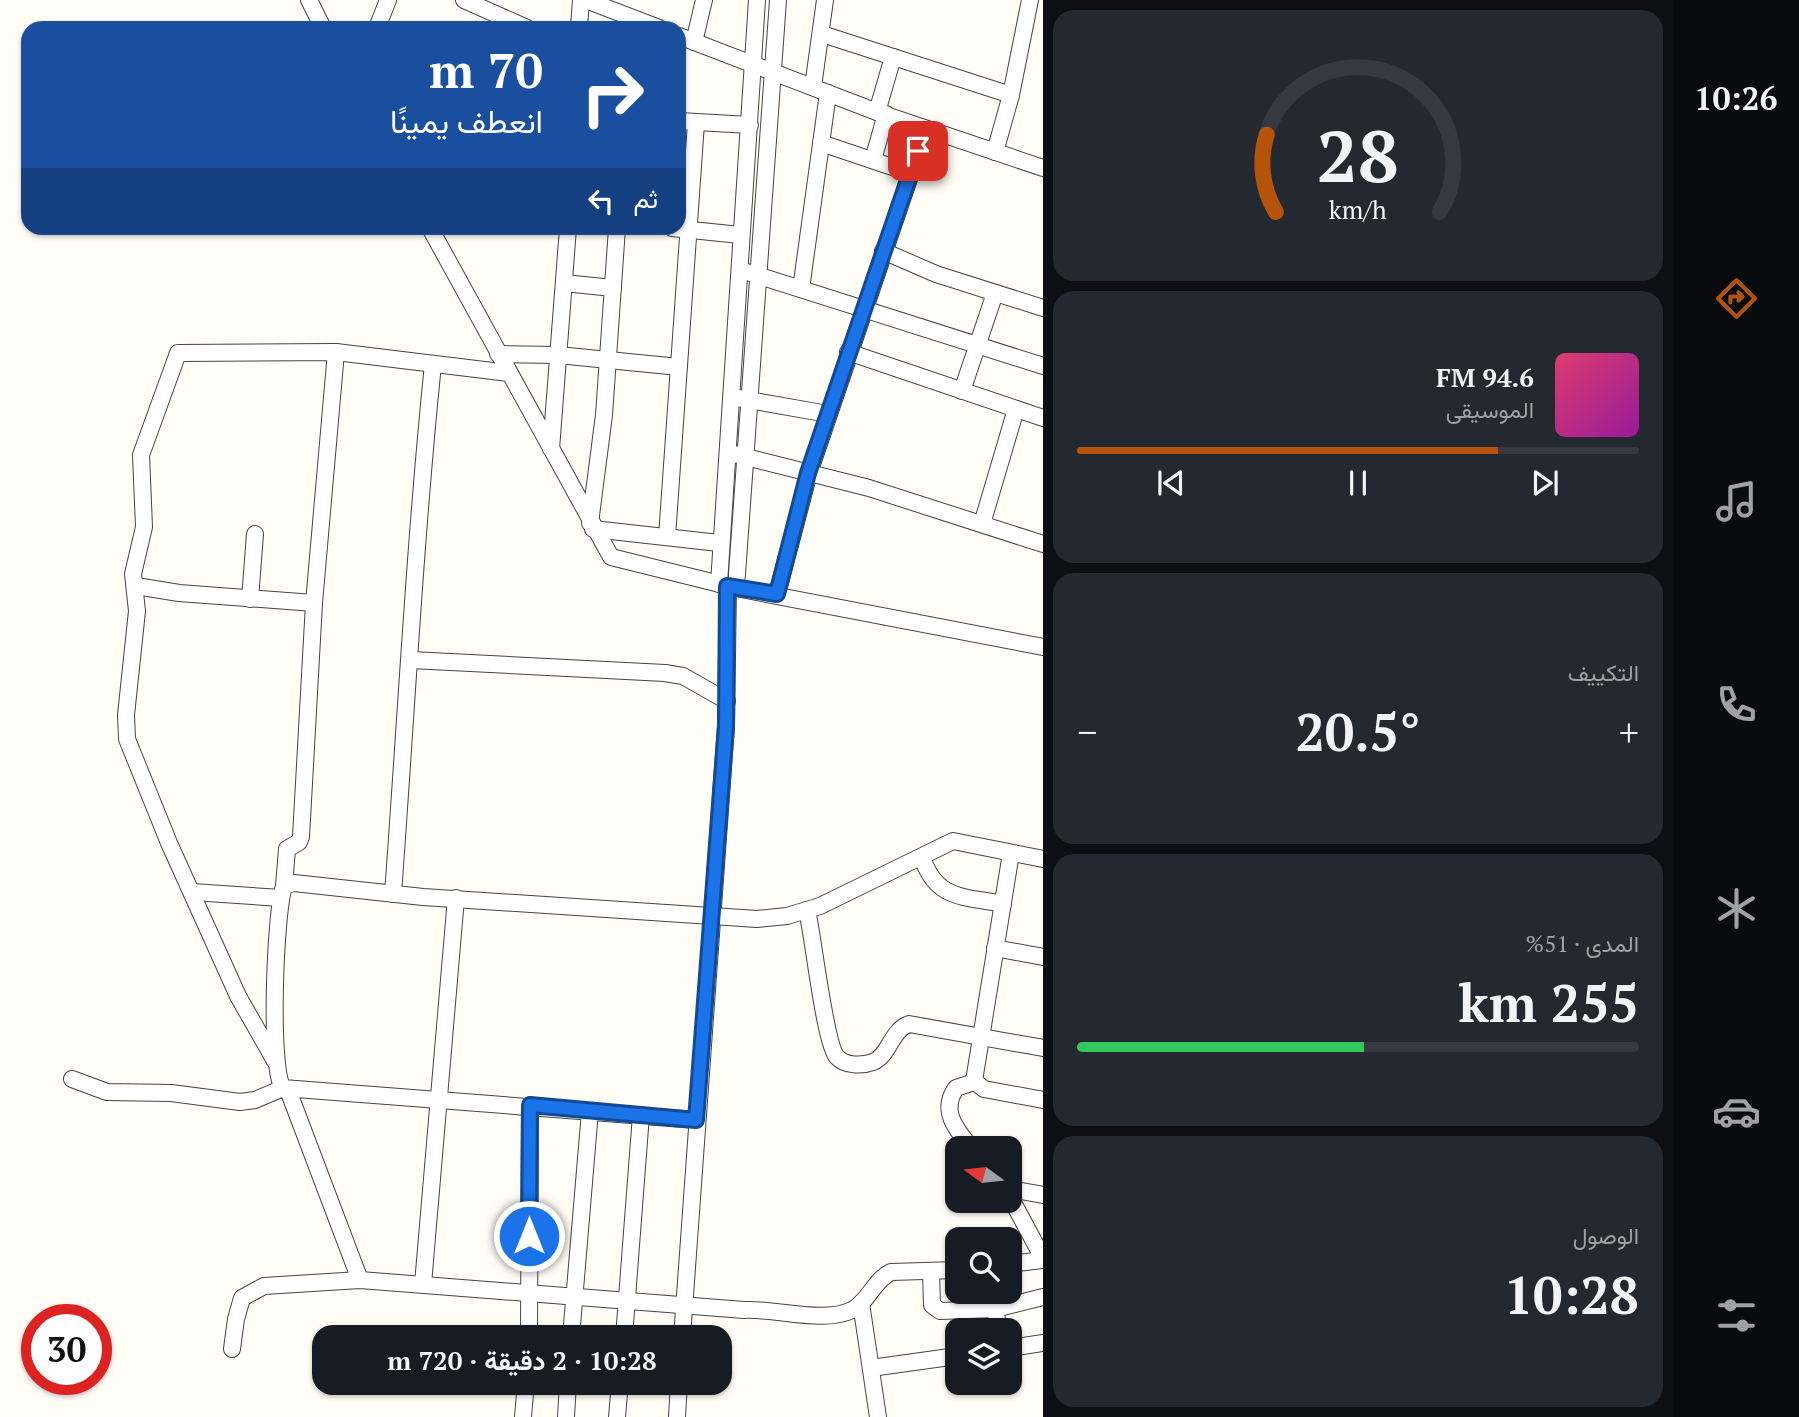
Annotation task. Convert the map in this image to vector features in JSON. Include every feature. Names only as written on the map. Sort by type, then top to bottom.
[{"type":"street","points":[[309,0],[320,21]]},
{"type":"street","points":[[380,21],[388,0]]},
{"type":"street","points":[[464,0],[511,21]]},
{"type":"street","points":[[580,21],[581,0]]},
{"type":"street","points":[[586,0],[641,21]]},
{"type":"street","points":[[704,0],[687,39],[881,113],[1043,168]]},
{"type":"street","points":[[728,586],[719,543],[757,0]]},
{"type":"street","points":[[683,1325],[727,701],[728,586],[744,456],[778,0]]},
{"type":"street","points":[[801,289],[821,143],[820,90],[825,0]]},
{"type":"street","points":[[995,152],[1011,95],[1030,0]]},
{"type":"street","points":[[822,34],[1011,95]]},
{"type":"street","points":[[873,160],[893,57]]},
{"type":"street","points":[[686,122],[750,125]]},
{"type":"street","points":[[667,537],[696,123]]},
{"type":"street","points":[[777,594],[808,473],[862,309],[926,129]]},
{"type":"street","points":[[821,143],[911,173]]},
{"type":"street","points":[[686,229],[740,235]]},
{"type":"street","points":[[434,235],[591,526],[611,557],[728,586],[1043,646]]},
{"type":"street","points":[[551,449],[567,235]]},
{"type":"street","points":[[591,526],[609,360],[617,235]]},
{"type":"street","points":[[883,251],[936,274],[1043,308]]},
{"type":"street","points":[[738,269],[1043,366]]},
{"type":"street","points":[[564,283],[613,288]]},
{"type":"street","points":[[962,391],[995,293]]},
{"type":"street","points":[[360,1280],[276,1063],[237,996],[127,739],[136,586],[134,574],[144,527],[141,455],[178,353],[336,352],[509,373]]},
{"type":"street","points":[[276,1063],[277,971],[283,892],[287,849],[299,842],[301,837],[314,603],[336,352]]},
{"type":"street","points":[[848,352],[1043,418]]},
{"type":"street","points":[[498,354],[558,355],[679,367]]},
{"type":"street","points":[[393,894],[411,660],[418,511],[433,364]]},
{"type":"street","points":[[729,396],[828,414]]},
{"type":"street","points":[[982,524],[1016,410]]},
{"type":"street","points":[[725,453],[808,473],[1043,544]]},
{"type":"street","points":[[591,526],[719,543]]},
{"type":"street","points":[[250,598],[255,534]]},
{"type":"street","points":[[136,586],[179,593],[314,603]]},
{"type":"street","points":[[411,660],[665,673],[682,676],[727,701]]},
{"type":"street","points":[[192,892],[283,892],[293,883],[393,894],[712,918],[788,916],[807,910],[953,841],[1043,859]]},
{"type":"street","points":[[974,1082],[1011,853]]},
{"type":"street","points":[[922,857],[929,877],[936,885],[963,896],[1003,904]]},
{"type":"street","points":[[423,1284],[456,898]]},
{"type":"street","points":[[807,910],[828,1036],[836,1057],[845,1063],[872,1062],[882,1056],[898,1032],[909,1024],[1043,1048]]},
{"type":"street","points":[[995,948],[1043,957]]},
{"type":"street","points":[[72,1079],[107,1092],[171,1093],[240,1102],[255,1100],[286,1089],[530,1105],[696,1120]]},
{"type":"street","points":[[974,1082],[984,1089],[1043,1100]]},
{"type":"street","points":[[963,1136],[952,1120],[948,1102],[956,1088],[974,1082]]},
{"type":"street","points":[[530,1105],[530,1325]]},
{"type":"street","points":[[572,1325],[590,1111]]},
{"type":"street","points":[[625,1325],[641,1115]]},
{"type":"street","points":[[1022,1191],[1043,1195]]},
{"type":"street","points":[[1020,1213],[1037,1239],[1043,1259],[1022,1262]]},
{"type":"street","points":[[232,1349],[239,1305],[249,1293],[264,1286],[360,1280],[744,1310],[752,1308],[782,1313],[839,1314],[861,1303],[885,1274],[945,1271]]},
{"type":"street","points":[[931,1272],[932,1305],[936,1310],[995,1309],[1043,1297]]},
{"type":"street","points":[[861,1303],[878,1417]]},
{"type":"street","points":[[995,1309],[997,1318]]},
{"type":"street","points":[[1022,1346],[1043,1343]]},
{"type":"street","points":[[871,1368],[945,1358]]},
{"type":"street","points":[[523,1417],[525,1395]]},
{"type":"street","points":[[566,1417],[567,1395]]},
{"type":"street","points":[[617,1417],[619,1395]]},
{"type":"street","points":[[677,1417],[678,1395]]},
{"type":"route","points":[[529,1236],[530,1105],[696,1120],[726,726],[727,586],[777,594],[808,473],[918,151]]}]
